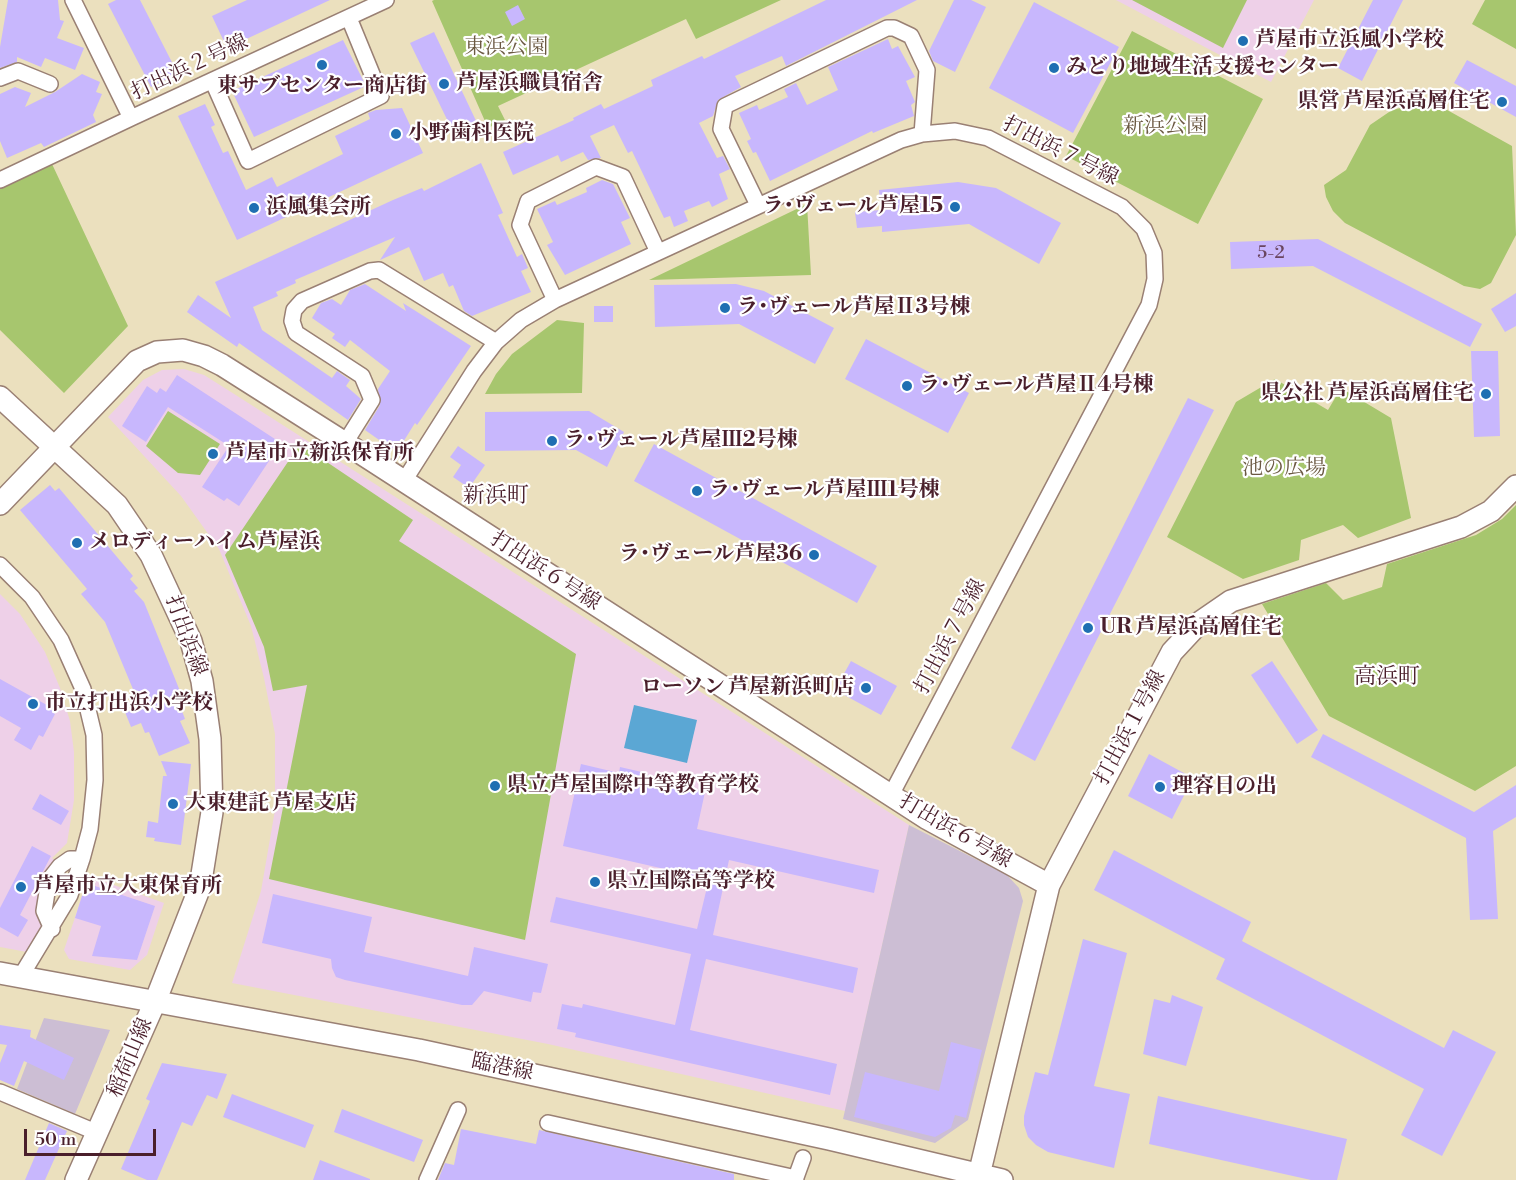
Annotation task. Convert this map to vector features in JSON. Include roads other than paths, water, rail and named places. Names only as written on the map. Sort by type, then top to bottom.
[{"type":"street","name":"打出浜２号線","points":[[73,0],[131,118],[386,0]]},
{"type":"street","points":[[213,82],[248,161],[381,96],[349,18]]},
{"type":"street","points":[[758,205],[721,129],[725,106],[887,28],[894,28],[911,36],[927,70],[922,134]]},
{"type":"street","points":[[0,78],[18,71],[50,84]]},
{"type":"street","points":[[1,176],[131,118]]},
{"type":"street","name":"打出浜７号線","points":[[404,481],[474,371],[496,342],[521,320],[555,300],[901,140],[922,134],[955,131],[987,138],[1122,207],[1144,229],[1154,253],[1155,279],[1149,305],[891,795]]},
{"type":"street","points":[[555,300],[520,225],[528,201],[596,166],[623,177],[658,252]]},
{"type":"street","points":[[345,443],[372,400],[362,376],[296,333],[292,321],[294,310],[302,301],[370,271],[379,270],[496,342]]},
{"type":"street","name":"打出浜６号線","points":[[0,504],[137,361],[157,352],[183,350],[222,365],[926,818],[1049,885]]},
{"type":"street","name":"打出浜線","points":[[0,397],[117,505],[151,555],[190,641],[204,691],[213,773],[208,850],[197,895],[155,1002]]},
{"type":"street","name":"打出浜１号線","points":[[979,1175],[1049,885],[1172,652],[1199,623],[1231,601],[1461,527],[1491,511],[1516,486]]},
{"type":"street","points":[[0,565],[32,597],[55,632],[83,689],[94,735],[95,780],[90,829],[82,859],[70,895],[52,929],[21,976]]},
{"type":"street","points":[[52,929],[44,911],[49,880],[60,866],[70,859],[82,859]]},
{"type":"street","name":"臨港線","points":[[0,973],[418,1050],[829,1139],[1002,1180]]},
{"type":"street","name":"稲荷山線","points":[[76,1180],[155,1002]]},
{"type":"street","points":[[0,1092],[98,1133]]},
{"type":"street","points":[[427,1180],[458,1110]]},
{"type":"street","points":[[548,1123],[795,1179],[803,1158]]},
{"type":"water","points":[[634,705],[697,720],[687,763],[624,748]]},
{"type":"place","name":"芦屋市立浜風小学校","points":[[1243,41]]},
{"type":"place","name":"東サブセンター商店街","points":[[322,65]]},
{"type":"place","name":"みどり地域生活支援センター","points":[[1054,68]]},
{"type":"place","name":"芦屋浜職員宿舎","points":[[444,84]]},
{"type":"place","name":"県営 芦屋浜高層住宅","points":[[1502,102]]},
{"type":"place","name":"小野歯科医院","points":[[396,134]]},
{"type":"place","name":"ラ･ヴェール芦屋15","points":[[955,207]]},
{"type":"place","name":"浜風集会所","points":[[254,208]]},
{"type":"place","name":"ラ･ヴェール芦屋Ⅱ3号棟","points":[[725,308]]},
{"type":"place","name":"ラ･ヴェール芦屋Ⅱ4号棟","points":[[907,386]]},
{"type":"place","name":"県公社 芦屋浜高層住宅","points":[[1486,394]]},
{"type":"place","name":"ラ･ヴェール芦屋Ⅲ2号棟","points":[[552,441]]},
{"type":"place","name":"芦屋市立新浜保育所","points":[[213,454]]},
{"type":"place","name":"ラ･ヴェール芦屋Ⅲ1号棟","points":[[697,491]]},
{"type":"place","name":"メロディーハイム芦屋浜","points":[[77,543]]},
{"type":"place","name":"ラ･ヴェール芦屋36","points":[[814,555]]},
{"type":"place","name":"UR 芦屋浜高層住宅","points":[[1088,628]]},
{"type":"place","name":"ローソン 芦屋新浜町店","points":[[866,688]]},
{"type":"place","name":"市立打出浜小学校","points":[[33,704]]},
{"type":"place","name":"県立芦屋国際中等教育学校","points":[[495,786]]},
{"type":"place","name":"理容日の出","points":[[1160,787]]},
{"type":"place","name":"大東建託 芦屋支店","points":[[173,804]]},
{"type":"place","name":"県立国際高等学校","points":[[595,882]]},
{"type":"place","name":"芦屋市立大東保育所","points":[[21,887]]},
{"type":"district","name":"新浜町","points":[[496,497]]},
{"type":"district","name":"高浜町","points":[[1387,678]]},
{"type":"park label","name":"東浜公園","points":[[506,48]]},
{"type":"park label","name":"新浜公園","points":[[1165,127]]},
{"type":"park label","name":"池の広場","points":[[1284,469]]}]
